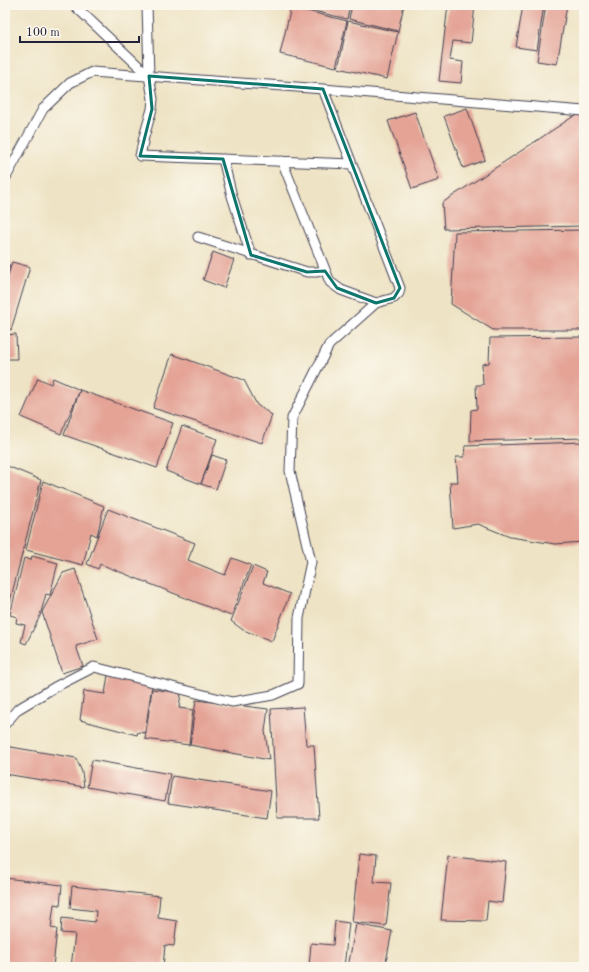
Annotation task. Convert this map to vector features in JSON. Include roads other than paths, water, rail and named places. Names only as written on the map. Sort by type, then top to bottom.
[{"type":"street","points":[[74,5],[149,76]]},
{"type":"street","points":[[147,5],[149,76],[153,99],[152,109],[140,156],[352,164]]},
{"type":"street","points":[[5,179],[43,109],[70,83],[92,72],[323,89],[584,111]]},
{"type":"street","points":[[5,724],[18,709],[55,687],[94,668],[232,702],[273,695],[298,684],[299,618],[311,562],[290,471],[292,418],[329,345],[376,303],[394,298],[399,293],[400,288],[323,89]]},
{"type":"street","points":[[223,159],[232,196],[251,255]]},
{"type":"street","points":[[282,161],[330,282],[337,288],[376,303]]},
{"type":"street","points":[[198,238],[307,272],[325,270]]}]
